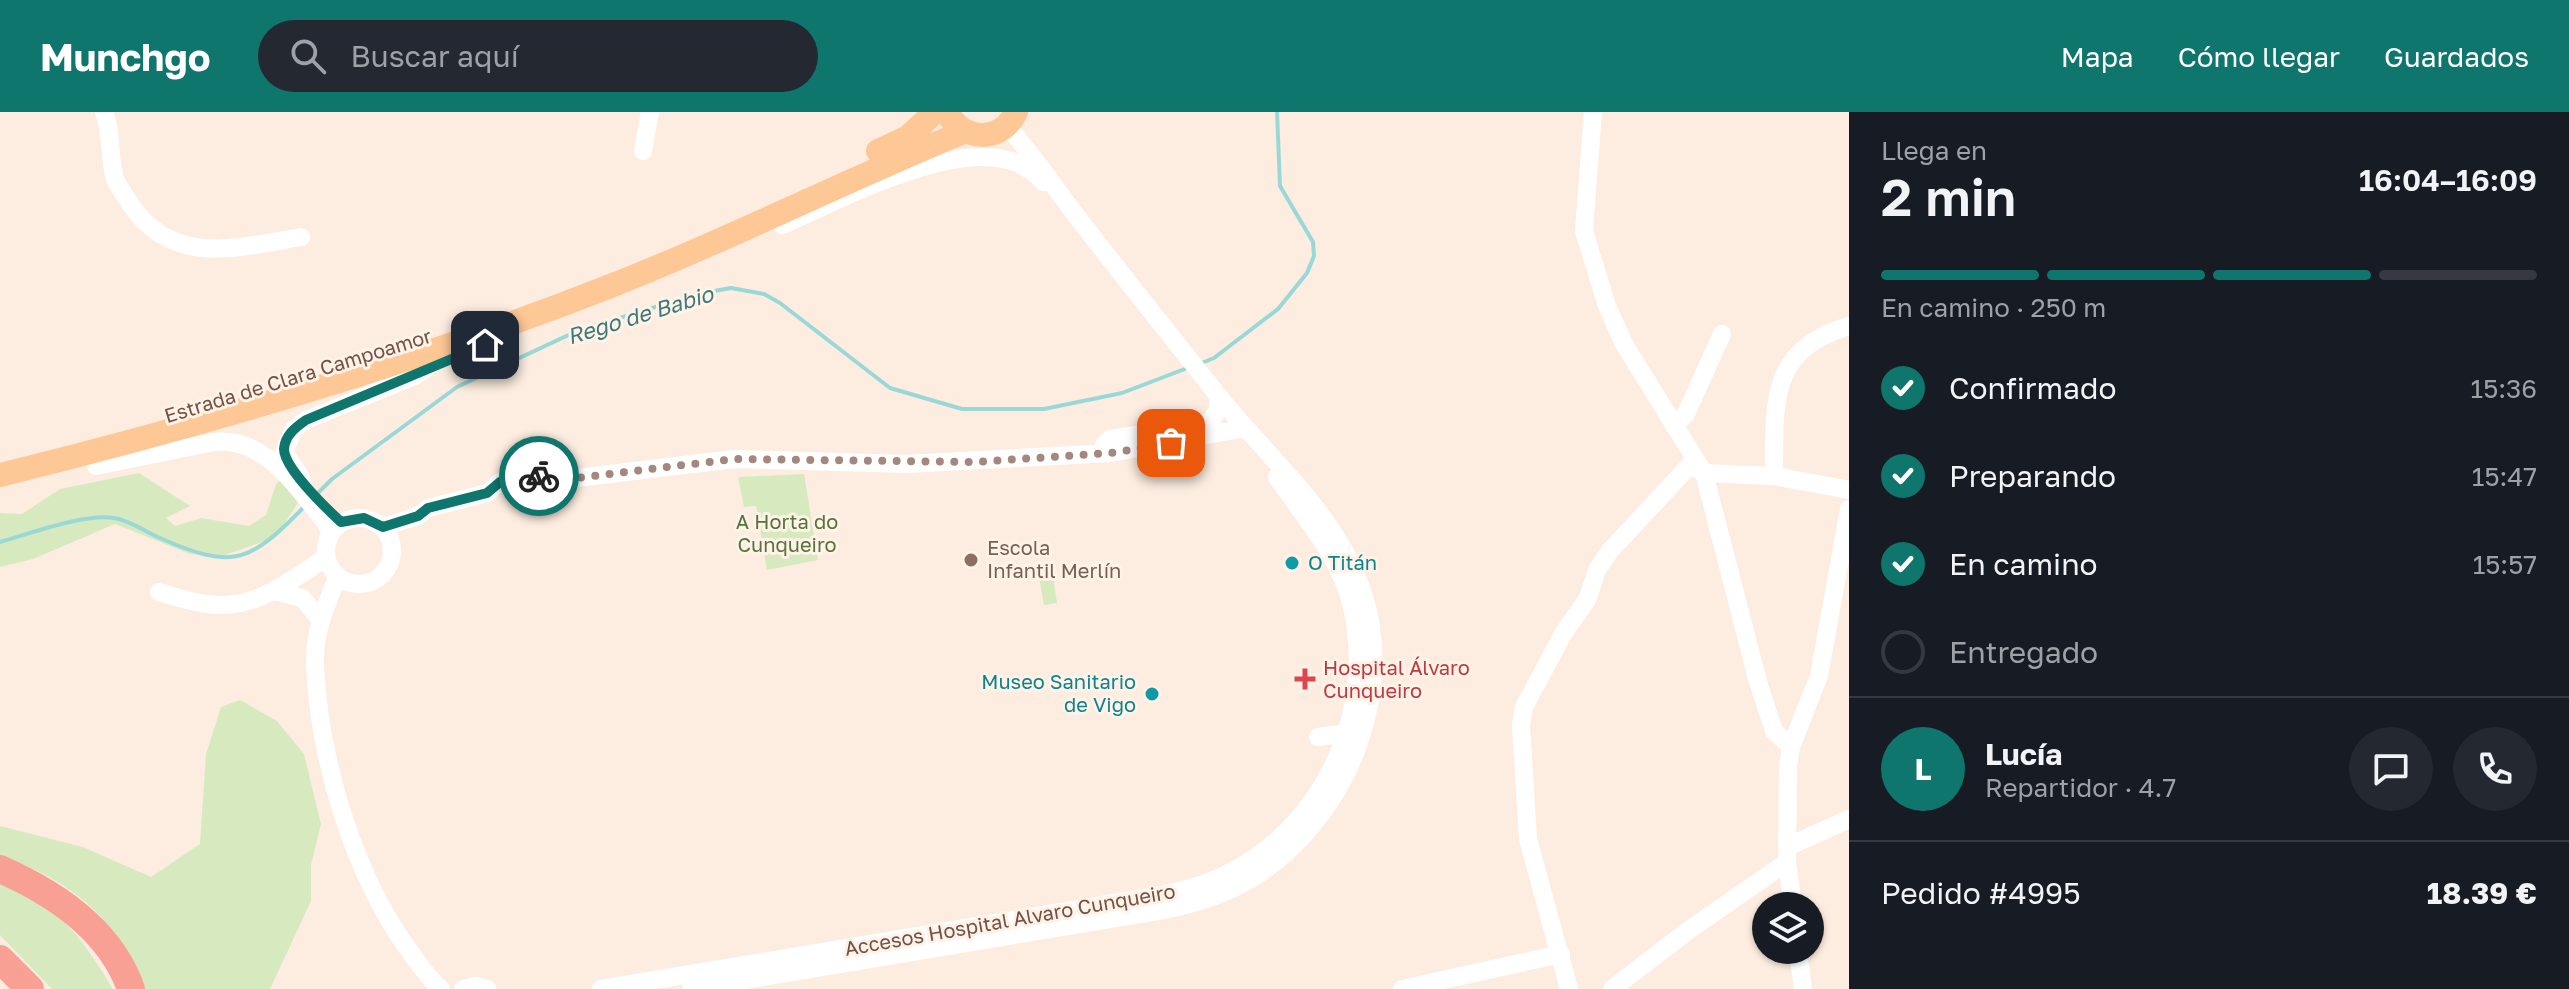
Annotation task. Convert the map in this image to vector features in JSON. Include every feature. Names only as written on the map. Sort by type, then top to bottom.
[{"type":"highway","points":[[0,869],[37,885],[71,907],[104,941],[131,989]]},
{"type":"highway","points":[[0,959],[30,989]]},
{"type":"main road","name":"Estrada de Clara Campoamor","points":[[0,459],[243,396],[382,354],[523,304],[753,210],[908,137],[935,112]]},
{"type":"main road","points":[[947,112],[964,132]]},
{"type":"main road","name":"Estrada de Clara Campoamor","points":[[0,475],[177,430],[363,375],[557,307],[770,219],[964,132],[986,135],[1012,119]]},
{"type":"main road","name":"Estrada de Clara Campoamor","points":[[0,489],[96,466],[432,364],[591,305],[733,246],[770,219]]},
{"type":"street","points":[[104,112],[112,132],[111,162],[116,182],[137,213],[161,238],[182,246],[237,248],[301,237]]},
{"type":"street","points":[[643,151],[650,112]]},
{"type":"street","points":[[1593,112],[1584,231],[1588,250],[1624,344],[1704,473],[1762,695],[1774,731],[1791,747]]},
{"type":"street","name":"Accesos Hospital Alvaro Cunqueiro","points":[[691,989],[1198,902],[1255,877],[1297,844],[1317,822],[1351,764],[1363,732],[1372,691],[1371,631],[1356,573],[1303,492],[1245,428],[1078,218],[1012,119]]},
{"type":"street","name":"Accesos Hospital Alvaro Cunqueiro","points":[[733,246],[852,194],[972,155],[1013,159],[1037,174],[1062,206],[1078,218]]},
{"type":"street","points":[[1774,476],[1775,396],[1781,378],[1790,363],[1828,332],[1849,326]]},
{"type":"street","points":[[1674,426],[1686,414],[1722,334]]},
{"type":"street","points":[[287,470],[284,452],[287,439],[306,420],[415,376],[432,364]]},
{"type":"street","points":[[1104,445],[1110,439],[1210,422],[1218,410],[1219,396]]},
{"type":"street","points":[[383,527],[418,516],[428,508],[487,493],[500,482],[538,475],[551,481],[734,459],[907,464],[1111,453],[1245,428]]},
{"type":"street","name":"Accesos Hospital Alvaro Cunqueiro","points":[[601,989],[1099,907],[1201,885],[1232,872],[1287,833],[1321,790],[1347,733],[1357,666],[1351,601],[1320,538],[1245,428]]},
{"type":"street","points":[[96,466],[230,441],[260,451],[287,470],[333,523]]},
{"type":"street","points":[[1569,989],[1534,872],[1528,839],[1521,726],[1524,707],[1563,634],[1588,598],[1597,570],[1609,552],[1690,465],[1704,473],[1774,476],[1849,490]]},
{"type":"street","points":[[1791,892],[1787,854],[1791,747],[1822,666],[1849,509]]},
{"type":"street","points":[[364,518],[383,527],[392,548],[385,570],[367,583],[356,584],[338,576],[326,556],[333,523],[364,518]]},
{"type":"street","points":[[159,592],[200,605],[251,602],[275,591],[326,556]]},
{"type":"street","points":[[338,576],[321,620],[315,664],[332,772],[346,828],[381,905],[404,943],[441,989]]},
{"type":"street","points":[[275,591],[302,598],[321,620]]},
{"type":"street","points":[[1318,737],[1347,733]]},
{"type":"street","points":[[1612,989],[1787,854],[1849,819]]},
{"type":"street","points":[[1402,989],[1561,954]]},
{"type":"street","points":[[1800,964],[1803,989]]},
{"type":"street","points":[[463,989],[487,989]]},
{"type":"green space","points":[[139,473],[190,506],[166,518],[175,526],[201,518],[249,526],[266,515],[276,484],[284,478],[301,498],[276,537],[225,555],[190,554],[115,524],[33,559],[0,567],[0,513],[22,514],[60,489]]},
{"type":"green space","name":"A Horta do Cunqueiro","points":[[804,474],[818,560],[767,570],[756,506],[744,507],[738,477]]},
{"type":"green space","points":[[1053,575],[1057,603],[1044,605],[1039,577]]},
{"type":"green space","points":[[240,700],[277,721],[304,754],[321,824],[311,865],[311,901],[270,989],[145,989],[120,941],[89,905],[50,877],[0,855],[0,826],[83,847],[151,877],[200,844],[206,754],[221,707]]},
{"type":"green space","points":[[0,881],[39,902],[67,924],[113,989],[52,989],[0,935]]},
{"type":"waterway","name":"Rego de Babio","points":[[1199,364],[1214,358],[1278,309],[1307,273],[1314,256],[1313,242],[1280,186],[1277,112]]},
{"type":"waterway","name":"Rego de Babio","points":[[313,498],[332,479],[457,387],[575,332],[697,294],[731,288],[764,294],[780,303],[890,388],[962,409],[1044,409],[1122,393],[1190,367]]},
{"type":"waterway","name":"Rego de Babio","points":[[0,542],[57,525],[102,517],[126,521],[206,555],[240,556],[269,540],[304,507]]},
{"type":"way so far","points":[[539,476],[551,481],[734,459],[787,458],[907,464],[974,462],[1111,453],[1171,443]]},
{"type":"place","name":"Escola Infantil Merlín","points":[[971,560]]},
{"type":"place","name":"O Titán","points":[[1292,563]]},
{"type":"place","name":"Hospital Álvaro Cunqueiro","points":[[1305,679]]},
{"type":"place","name":"Museo Sanitario de Vigo","points":[[1152,694]]},
{"type":"route","points":[[485,345],[432,364],[415,376],[306,420],[287,439],[284,452],[290,466],[341,522],[364,518],[383,527],[418,516],[428,508],[487,493],[500,482],[539,476]]}]
